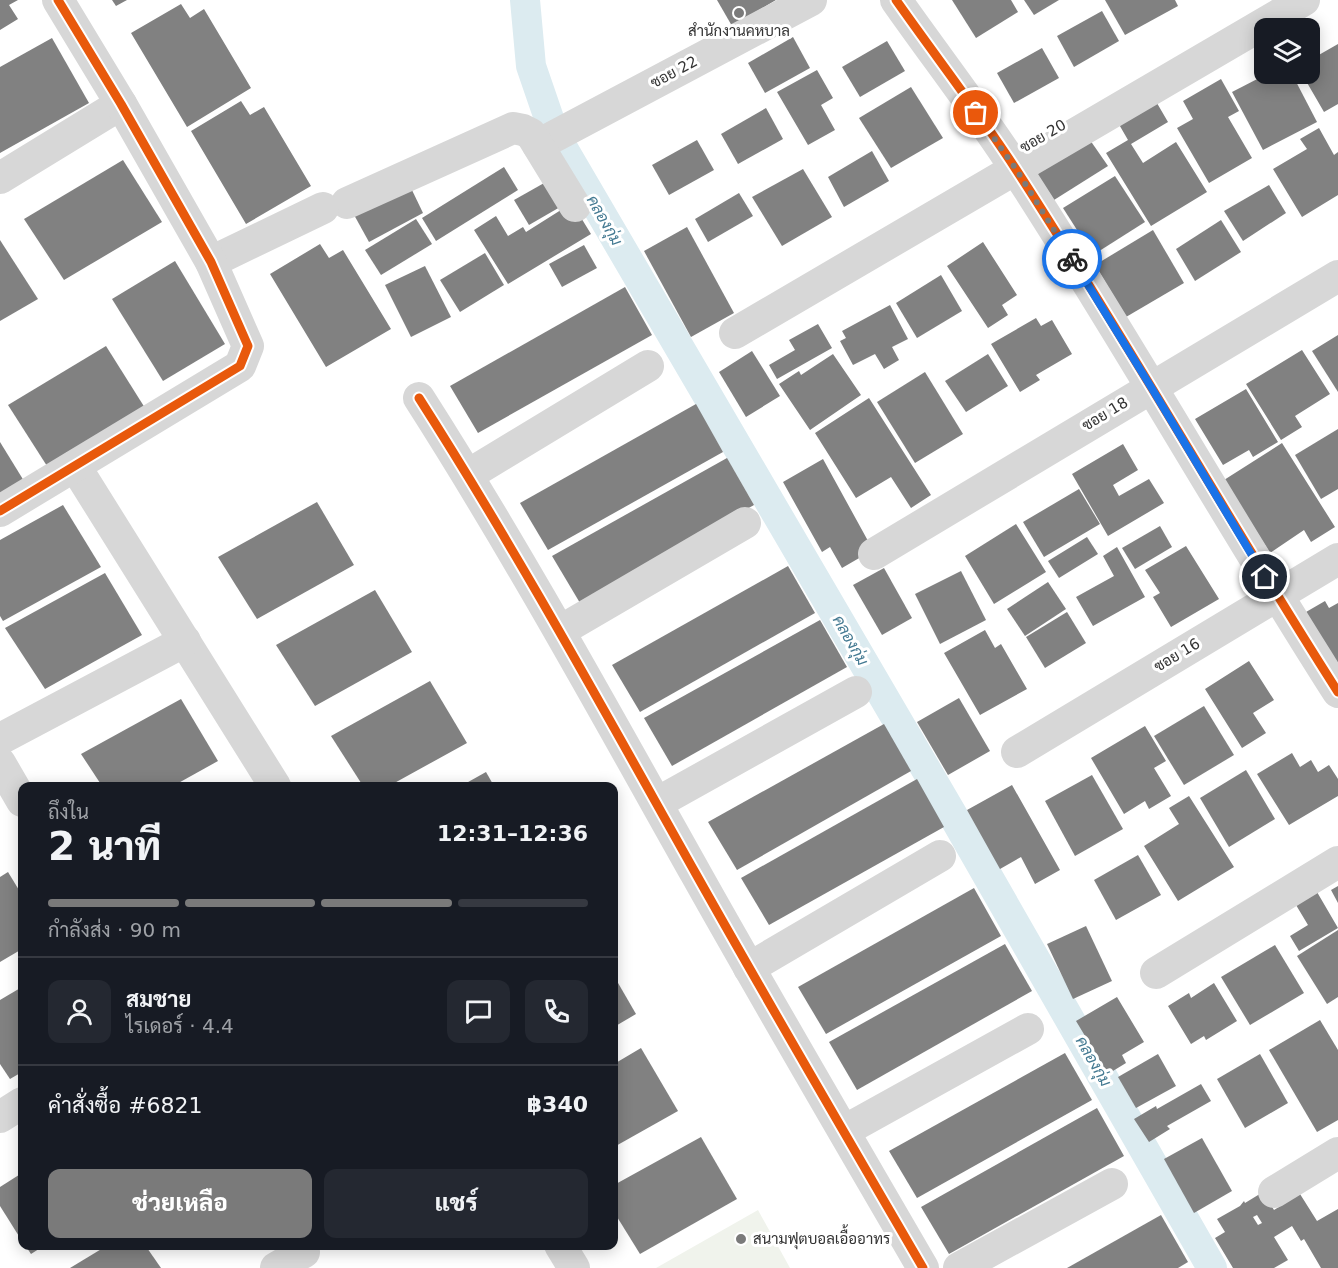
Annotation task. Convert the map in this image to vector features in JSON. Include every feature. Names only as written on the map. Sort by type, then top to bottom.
[{"type":"street","points":[[0,511],[240,366],[248,346],[210,262],[121,104],[58,0]]},
{"type":"street","name":"ซอย 22","points":[[549,139],[811,0]]},
{"type":"street","points":[[896,0],[1016,169],[1151,387],[1276,596],[1338,692]]},
{"type":"street","name":"ซอย 20","points":[[735,333],[1304,0]]},
{"type":"street","points":[[0,178],[121,104]]},
{"type":"street","points":[[210,262],[513,128],[549,139],[575,206]]},
{"type":"street","name":"ซอย 18","points":[[874,554],[1338,276]]},
{"type":"street","points":[[468,475],[648,366]]},
{"type":"street","points":[[419,398],[468,475],[560,631],[749,968],[923,1268]]},
{"type":"street","points":[[75,466],[273,782]]},
{"type":"street","points":[[560,631],[745,523]]},
{"type":"street","name":"ซอย 16","points":[[1017,752],[1338,559]]},
{"type":"street","points":[[0,739],[185,641]]},
{"type":"street","points":[[657,803],[856,692]]},
{"type":"street","points":[[0,763],[14,800]]},
{"type":"street","points":[[749,968],[940,856]]},
{"type":"street","points":[[1156,973],[1338,862]]},
{"type":"street","points":[[844,1131],[1028,1029]]},
{"type":"street","points":[[0,1117],[18,1106]]},
{"type":"street","points":[[1275,1192],[1338,1153]]},
{"type":"street","points":[[960,1268],[1112,1184]]},
{"type":"street","points":[[563,1250],[574,1268]]},
{"type":"street","points":[[276,1268],[306,1255]]},
{"type":"shaded area","name":"สนามฟุตบอลเอื้ออาทร","points":[[758,1210],[790,1268],[656,1268]]},
{"type":"building","points":[[0,0],[18,0],[9,5],[18,19],[0,30]]},
{"type":"building","points":[[112,0],[127,0],[116,6]]},
{"type":"building","name":"สำนักงานคหบาล","points":[[717,0],[776,0],[732,26]]},
{"type":"building","points":[[952,0],[1011,0],[1018,12],[976,38]]},
{"type":"building","points":[[1024,0],[1059,0],[1034,15]]},
{"type":"building","points":[[1105,0],[1175,0],[1178,6],[1125,35]]},
{"type":"building","points":[[181,4],[190,18],[204,9],[251,88],[187,127],[131,33]]},
{"type":"building","points":[[1102,11],[1119,41],[1074,67],[1057,36]]},
{"type":"building","points":[[793,37],[810,68],[765,93],[748,63]]},
{"type":"building","points":[[52,38],[89,103],[0,153],[0,67]]},
{"type":"building","points":[[887,41],[905,71],[860,97],[842,67]]},
{"type":"building","points":[[1338,44],[1338,104],[1324,112],[1308,84],[1320,84],[1320,54]]},
{"type":"building","points":[[1042,48],[1059,78],[1014,103],[997,73]]},
{"type":"building","points":[[817,70],[833,98],[821,105],[835,130],[808,145],[777,92]]},
{"type":"building","points":[[1221,79],[1239,111],[1228,117],[1252,158],[1209,183],[1177,128],[1193,119],[1183,101]]},
{"type":"building","points":[[1254,81],[1254,84],[1297,84],[1317,122],[1263,150],[1232,92]]},
{"type":"building","points":[[911,87],[943,138],[891,168],[859,118]]},
{"type":"building","points":[[1154,98],[1168,122],[1131,144],[1143,163],[1176,142],[1207,192],[1151,226],[1106,153],[1128,140],[1117,121]]},
{"type":"building","points":[[241,101],[250,115],[264,107],[311,186],[246,224],[191,131]]},
{"type":"building","points":[[766,108],[783,139],[738,164],[721,134]]},
{"type":"building","points":[[1319,128],[1334,155],[1338,152],[1338,195],[1302,217],[1273,169],[1307,149],[1300,139]]},
{"type":"building","points":[[697,140],[714,170],[669,195],[652,165]]},
{"type":"building","points":[[1090,140],[1108,166],[1054,200],[1037,174]]},
{"type":"building","points":[[872,151],[889,181],[844,207],[828,177]]},
{"type":"building","points":[[123,160],[162,222],[64,280],[24,219]]},
{"type":"building","points":[[504,167],[518,190],[436,241],[422,218]]},
{"type":"building","points":[[803,169],[832,217],[782,246],[752,197]]},
{"type":"building","points":[[1115,176],[1145,222],[1093,255],[1063,208]]},
{"type":"building","points":[[553,178],[567,203],[529,225],[514,200]]},
{"type":"building","points":[[1269,185],[1286,213],[1243,241],[1224,211]]},
{"type":"building","points":[[411,188],[423,213],[369,242],[353,213]]},
{"type":"building","points":[[739,193],[753,216],[708,242],[695,219]]},
{"type":"building","points":[[572,203],[591,234],[508,284],[474,230],[496,216],[508,236],[523,227],[526,232]]},
{"type":"building","points":[[416,219],[432,244],[381,275],[365,250]]},
{"type":"building","points":[[1221,220],[1241,252],[1195,281],[1176,249]]},
{"type":"building","points":[[687,227],[734,313],[691,337],[644,251]]},
{"type":"building","points":[[1153,230],[1184,283],[1126,317],[1095,265]]},
{"type":"building","points":[[0,240],[38,299],[0,321]]},
{"type":"building","points":[[983,242],[1017,295],[1002,305],[1008,315],[988,328],[947,266]]},
{"type":"building","points":[[320,244],[329,258],[343,250],[391,329],[326,367],[270,274]]},
{"type":"building","points":[[584,245],[597,268],[562,287],[549,264]]},
{"type":"building","points":[[485,253],[504,285],[460,312],[440,280]]},
{"type":"building","points":[[175,261],[225,344],[163,381],[112,299]]},
{"type":"building","points":[[425,266],[451,317],[411,337],[385,285]]},
{"type":"building","points":[[941,275],[962,311],[917,338],[896,303]]},
{"type":"building","points":[[625,287],[652,335],[478,433],[450,386]]},
{"type":"building","points":[[890,305],[908,339],[892,347],[899,360],[884,369],[875,354],[853,365],[840,341],[846,338],[842,331]]},
{"type":"building","points":[[1036,318],[1041,326],[1052,320],[1072,354],[1036,375],[1040,380],[1020,392],[991,344]]},
{"type":"building","points":[[818,324],[832,348],[777,379],[769,365],[795,350],[789,340]]},
{"type":"building","points":[[1338,335],[1338,392],[1312,351]]},
{"type":"building","points":[[106,346],[145,408],[47,466],[8,405]]},
{"type":"building","points":[[1302,350],[1330,394],[1295,416],[1302,427],[1281,440],[1246,384]]},
{"type":"building","points":[[752,351],[780,396],[746,417],[719,372]]},
{"type":"building","points":[[833,354],[861,395],[810,430],[779,384],[799,371],[801,375]]},
{"type":"building","points":[[988,354],[1008,386],[966,412],[945,381]]},
{"type":"building","points":[[925,372],[963,434],[915,463],[877,402]]},
{"type":"building","points":[[1246,389],[1278,442],[1253,457],[1249,450],[1223,465],[1195,419]]},
{"type":"building","points":[[869,398],[931,495],[911,508],[891,477],[856,498],[815,433]]},
{"type":"building","points":[[696,404],[723,452],[548,550],[520,503]]},
{"type":"building","points":[[1338,429],[1338,489],[1321,499],[1295,455]]},
{"type":"building","points":[[0,442],[24,481],[0,495]]},
{"type":"building","points":[[1282,443],[1335,527],[1311,542],[1304,530],[1270,553],[1224,480]]},
{"type":"building","points":[[1123,444],[1138,470],[1113,485],[1119,496],[1149,479],[1164,503],[1108,536],[1072,474]]},
{"type":"building","points":[[727,458],[754,505],[580,603],[552,556]]},
{"type":"building","points":[[823,459],[873,550],[842,568],[830,547],[822,552],[783,482]]},
{"type":"building","points":[[1079,489],[1100,524],[1044,557],[1023,522]]},
{"type":"building","points":[[317,502],[354,565],[257,619],[218,557]]},
{"type":"building","points":[[63,505],[101,567],[3,621],[0,616],[0,540]]},
{"type":"building","points":[[1016,524],[1046,572],[994,604],[965,556]]},
{"type":"building","points":[[1160,526],[1172,547],[1135,569],[1122,548]]},
{"type":"building","points":[[1087,537],[1098,554],[1059,578],[1048,561]]},
{"type":"building","points":[[1186,546],[1219,599],[1171,627],[1153,597],[1160,593],[1145,570]]},
{"type":"building","points":[[1117,547],[1145,597],[1093,626],[1076,597],[1114,576],[1103,556]]},
{"type":"building","points":[[788,566],[815,613],[640,712],[612,665]]},
{"type":"building","points":[[884,568],[912,618],[882,635],[853,585]]},
{"type":"building","points":[[961,571],[986,620],[940,644],[915,594]]},
{"type":"building","points":[[105,573],[142,635],[45,689],[5,628]]},
{"type":"building","points":[[1048,582],[1066,609],[1025,636],[1007,609]]},
{"type":"building","points":[[375,590],[412,652],[315,706],[276,645]]},
{"type":"building","points":[[1325,601],[1329,608],[1338,603],[1338,668],[1306,612]]},
{"type":"building","points":[[1067,612],[1086,643],[1045,668],[1026,637]]},
{"type":"building","points":[[820,620],[847,667],[672,766],[644,718]]},
{"type":"building","points":[[985,630],[995,648],[1001,644],[1027,689],[980,715],[944,653]]},
{"type":"building","points":[[1249,661],[1274,700],[1253,713],[1266,733],[1242,748],[1205,689]]},
{"type":"building","points":[[430,681],[467,743],[396,782],[360,782],[331,736]]},
{"type":"building","points":[[959,698],[990,751],[948,775],[917,722]]},
{"type":"building","points":[[181,699],[218,761],[180,782],[99,782],[81,754]]},
{"type":"building","points":[[1204,706],[1234,755],[1184,785],[1154,736]]},
{"type":"building","points":[[884,724],[911,771],[737,870],[708,822]]},
{"type":"building","points":[[1145,726],[1166,761],[1154,768],[1171,796],[1149,809],[1145,801],[1124,814],[1091,758]]},
{"type":"building","points":[[1292,753],[1300,767],[1311,760],[1318,772],[1329,765],[1338,779],[1338,796],[1289,825],[1257,774]]},
{"type":"building","points":[[1246,770],[1275,819],[1229,847],[1200,798]]},
{"type":"building","points":[[486,772],[492,782],[468,782]]},
{"type":"building","points":[[1092,775],[1123,829],[1075,856],[1045,801]]},
{"type":"building","points":[[917,779],[944,827],[769,925],[741,878]]},
{"type":"building","points":[[1012,785],[1060,870],[1035,884],[1021,857],[1000,869],[967,810]]},
{"type":"building","points":[[1189,796],[1234,867],[1178,901],[1144,846],[1179,824],[1169,808]]},
{"type":"building","points":[[1138,855],[1161,895],[1116,920],[1094,880]]},
{"type":"building","points":[[8,872],[18,888],[18,951],[0,962],[0,877]]},
{"type":"building","points":[[1338,886],[1338,903],[1331,890]]},
{"type":"building","points":[[974,888],[1001,936],[826,1034],[798,987]]},
{"type":"building","points":[[1317,892],[1338,928],[1299,951],[1290,936],[1308,925],[1296,905]]},
{"type":"building","points":[[1086,926],[1112,981],[1073,999],[1047,944]]},
{"type":"building","points":[[1338,930],[1338,997],[1327,1004],[1297,956]]},
{"type":"building","points":[[1005,944],[1032,991],[857,1090],[829,1042]]},
{"type":"building","points":[[1275,945],[1304,993],[1250,1025],[1221,977]]},
{"type":"building","points":[[618,983],[636,1014],[618,1025]]},
{"type":"building","points":[[1214,983],[1237,1021],[1206,1040],[1204,1036],[1191,1044],[1168,1006],[1189,993],[1191,998]]},
{"type":"building","points":[[18,989],[18,1074],[10,1079],[0,1064],[0,1000]]},
{"type":"building","points":[[1117,997],[1144,1042],[1122,1055],[1126,1063],[1108,1074],[1076,1021]]},
{"type":"building","points":[[1320,1020],[1338,1050],[1338,1120],[1317,1132],[1269,1050]]},
{"type":"building","points":[[641,1048],[678,1111],[618,1145],[618,1062]]},
{"type":"building","points":[[1065,1053],[1092,1100],[917,1198],[889,1151]]},
{"type":"building","points":[[1158,1054],[1176,1086],[1136,1108],[1118,1077]]},
{"type":"building","points":[[1260,1054],[1288,1103],[1245,1128],[1217,1079]]},
{"type":"building","points":[[1201,1084],[1211,1101],[1167,1126],[1170,1129],[1149,1142],[1134,1119]]},
{"type":"building","points":[[1097,1108],[1124,1156],[949,1254],[921,1207]]},
{"type":"building","points":[[701,1137],[737,1199],[640,1254],[618,1218],[618,1183]]},
{"type":"building","points":[[1202,1138],[1232,1191],[1194,1213],[1164,1159]]},
{"type":"building","points":[[18,1176],[18,1235],[0,1206],[0,1187]]},
{"type":"building","points":[[1263,1192],[1274,1210],[1300,1194],[1317,1221],[1338,1209],[1338,1268],[1321,1268],[1304,1239],[1301,1241],[1292,1226],[1274,1237],[1288,1260],[1274,1268],[1233,1268],[1215,1238],[1225,1232],[1217,1219],[1240,1206],[1244,1201],[1245,1203]],"holes":[[[1257,1215],[1262,1223],[1258,1225],[1253,1217]]]},
{"type":"building","points":[[1161,1215],[1188,1262],[1178,1268],[1067,1268]]},
{"type":"building","points":[[100,1250],[148,1250],[161,1268],[70,1268]]},
{"type":"waterway","name":"คลองกุ่ม","points":[[525,0],[531,66],[554,133],[955,819],[1212,1268]]},
{"type":"cycle path","points":[[0,511],[240,366],[248,346],[211,262],[121,104],[58,0]]},
{"type":"cycle path","points":[[896,0],[973,106],[1058,235],[1338,692]]},
{"type":"cycle path","points":[[419,398],[456,456],[595,694],[752,973],[923,1268]]},
{"type":"way so far","points":[[976,113],[1016,169],[1072,259]]},
{"type":"place","name":"สำนักงานคหบาล","points":[[739,13]]},
{"type":"place","name":"สนามฟุตบอลเอื้ออาทร","points":[[741,1239]]},
{"type":"route","points":[[1072,259],[1265,577]]}]
